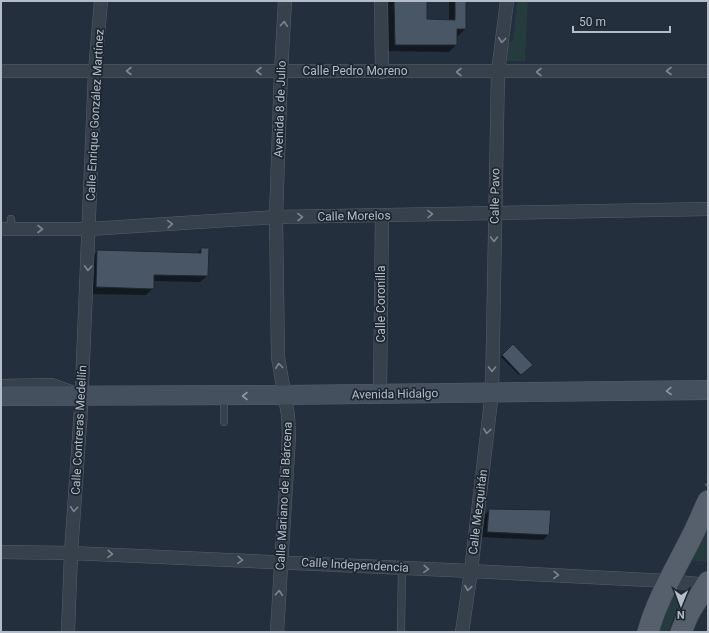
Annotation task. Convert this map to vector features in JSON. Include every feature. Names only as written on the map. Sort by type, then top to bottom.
[{"type":"main road","name":"Avenida Hidalgo","points":[[1,396],[284,396],[708,390]]},
{"type":"main road","points":[[648,632],[650,622],[668,581],[691,539],[708,501]]},
{"type":"main road","points":[[681,632],[689,613],[708,584]]},
{"type":"street","name":"Calle Enrique González Martínez","points":[[89,229],[95,71],[101,1]]},
{"type":"street","name":"Avenida 8 de Julio","points":[[276,217],[285,1]]},
{"type":"street","points":[[382,1],[382,72]]},
{"type":"street","name":"Calle Pavo","points":[[492,392],[498,72],[507,1]]},
{"type":"street","name":"Calle Pedro Moreno","points":[[1,71],[708,71]]},
{"type":"street","name":"Calle Morelos","points":[[8,226],[89,229],[276,217],[708,209]]},
{"type":"street","name":"Calle Coronilla","points":[[380,394],[382,215]]},
{"type":"street","name":"Calle Mariano de la Bárcena","points":[[276,217],[278,357],[288,415],[277,632]]},
{"type":"street","name":"Calle Contreras Medellín","points":[[68,632],[71,553],[82,395],[89,229]]},
{"type":"street","name":"Avenida Hidalgo","points":[[1,386],[52,385],[82,395]]},
{"type":"street","name":"Calle Mezquitán","points":[[462,632],[471,571],[492,392]]},
{"type":"street","name":"Calle Independencia","points":[[1,552],[71,553],[281,562],[708,584]]},
{"type":"lane","points":[[224,396],[224,422]]},
{"type":"lane","points":[[401,632],[402,568]]},
{"type":"green space","points":[[517,1],[528,1],[525,61],[502,61],[504,46],[513,40]]},
{"type":"green space","points":[[708,521],[708,558],[706,562],[687,560]]},
{"type":"green space","points":[[667,597],[684,597],[673,618],[668,632],[652,632]]},
{"type":"building","points":[[394,1],[427,1],[427,19],[455,20],[455,1],[466,1],[466,29],[457,29],[457,45],[395,45]]},
{"type":"building","points":[[201,248],[209,248],[208,276],[154,275],[154,289],[96,287],[97,250],[201,253]]},
{"type":"building","points":[[513,344],[533,365],[521,375],[502,355]]},
{"type":"building","points":[[489,509],[551,510],[549,535],[487,532]]}]
